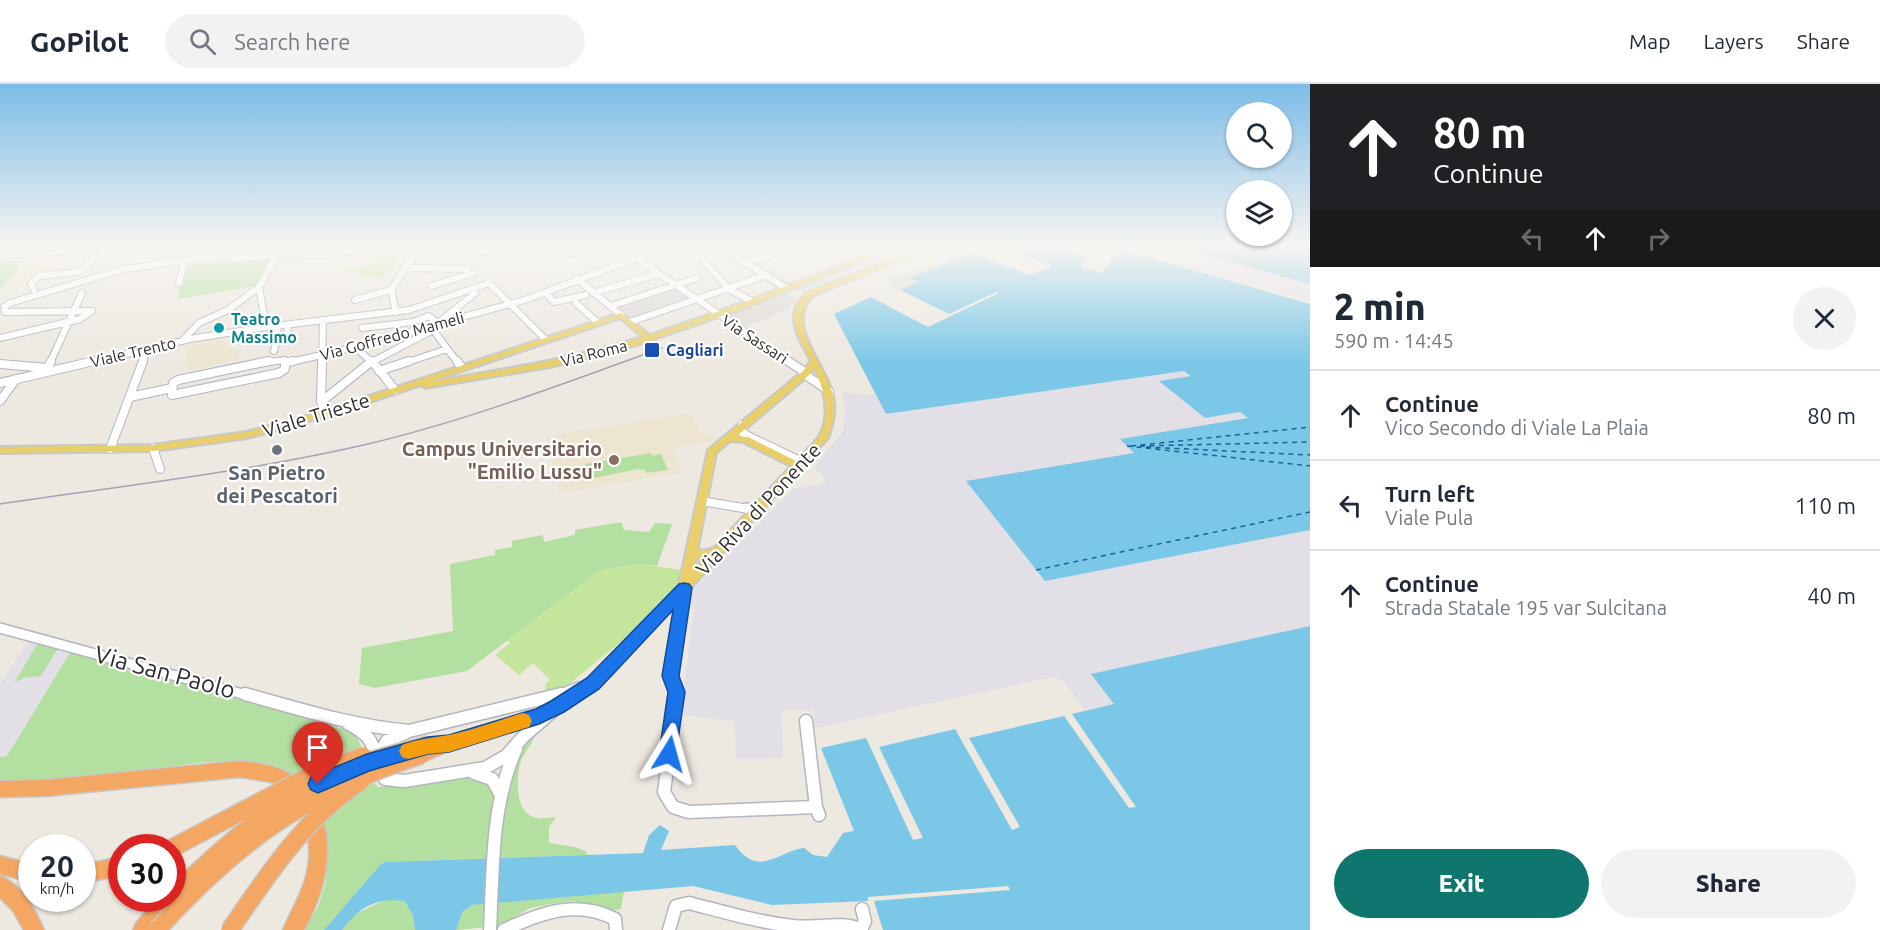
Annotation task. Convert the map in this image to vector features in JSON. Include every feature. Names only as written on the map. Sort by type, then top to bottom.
[{"type":"highway","points":[[186,842],[321,770],[415,742],[424,750]]},
{"type":"highway","points":[[186,884],[216,855],[248,829],[318,784],[367,762],[449,743]]},
{"type":"highway","points":[[157,930],[224,861],[286,814],[324,791],[363,773],[424,750]]},
{"type":"highway","points":[[230,930],[262,882],[297,837],[332,802],[366,778],[407,763],[424,750]]},
{"type":"highway","points":[[0,789],[46,788],[209,771],[253,770],[280,777],[298,790],[312,812],[317,828],[318,864],[308,899],[293,930]]},
{"type":"highway","points":[[0,865],[18,870]]},
{"type":"highway","points":[[0,885],[20,904],[34,930]]},
{"type":"highway","points":[[143,930],[159,912]]},
{"type":"main road","name":"Via Roma","points":[[395,390],[574,359],[649,338],[793,285]]},
{"type":"main road","points":[[827,389],[808,371],[798,326],[798,314],[804,299],[831,285]]},
{"type":"main road","points":[[786,288],[804,299]]},
{"type":"main road","points":[[621,315],[649,338]]},
{"type":"main road","name":"Viale Trieste","points":[[0,450],[153,447],[246,435],[327,413],[621,315]]},
{"type":"main road","points":[[684,588],[709,458],[726,438],[808,371]]},
{"type":"main road","name":"Via Riva di Ponente","points":[[449,743],[521,729],[593,683],[800,464],[827,431],[827,389]]},
{"type":"main road","points":[[726,438],[745,439],[800,464]]},
{"type":"main road","points":[[692,545],[694,552],[701,556],[720,550]]},
{"type":"main road","points":[[689,563],[693,560],[699,561],[703,568]]},
{"type":"street","points":[[32,285],[34,290]]},
{"type":"street","points":[[0,338],[86,318],[92,313],[90,310],[14,313],[3,310],[10,303],[67,285]]},
{"type":"street","points":[[182,341],[199,323],[222,313],[256,292],[260,285]]},
{"type":"street","points":[[356,300],[391,290],[394,285]]},
{"type":"street","name":"Viale Trento","points":[[0,383],[47,370],[182,341],[266,327],[418,308],[481,285]]},
{"type":"street","points":[[491,285],[545,339]]},
{"type":"street","name":"Via Goffredo Mameli","points":[[285,363],[434,326],[510,304],[561,285]]},
{"type":"street","points":[[583,285],[591,294],[621,315]]},
{"type":"street","points":[[545,292],[554,302],[619,285]]},
{"type":"street","points":[[644,285],[652,292]]},
{"type":"street","points":[[611,306],[672,285]]},
{"type":"street","name":"Via Sassari","points":[[675,285],[716,315],[808,371],[827,389]]},
{"type":"street","points":[[726,285],[751,301]]},
{"type":"street","points":[[630,322],[741,285]]},
{"type":"street","points":[[782,285],[786,288]]},
{"type":"street","points":[[391,290],[396,312]]},
{"type":"street","points":[[321,402],[372,361],[434,326],[476,292],[471,291]]},
{"type":"street","points":[[256,292],[266,327]]},
{"type":"street","points":[[0,364],[47,370],[82,293]]},
{"type":"street","points":[[576,303],[597,322]]},
{"type":"street","points":[[362,328],[413,322],[429,316],[447,349],[461,367]]},
{"type":"street","points":[[323,321],[321,402],[327,413]]},
{"type":"street","points":[[276,342],[287,340],[288,325]]},
{"type":"street","points":[[274,351],[278,326]]},
{"type":"street","points":[[355,347],[372,361],[395,390]]},
{"type":"street","points":[[110,449],[147,349]]},
{"type":"street","points":[[379,371],[447,349]]},
{"type":"street","name":"Via Goffredo Mameli","points":[[279,359],[285,360],[285,369],[279,373],[176,396],[172,395],[172,388],[176,381],[195,376],[279,359]]},
{"type":"street","points":[[0,401],[16,379]]},
{"type":"street","name":"Via Goffredo Mameli","points":[[130,397],[172,388]]},
{"type":"street","points":[[742,424],[741,431],[748,436],[800,464]]},
{"type":"street","points":[[153,447],[160,469]]},
{"type":"street","points":[[701,501],[757,510]]},
{"type":"street","points":[[684,588],[671,676],[677,692],[664,792],[674,808],[678,812],[720,813],[817,811],[806,721]]},
{"type":"street","name":"Via San Paolo","points":[[0,628],[329,717],[387,729],[409,731]]},
{"type":"street","name":"Via San Paolo","points":[[377,756],[387,741],[409,731],[518,707],[593,683]]},
{"type":"street","name":"Via San Paolo","points":[[329,717],[362,731],[375,746],[377,756]]},
{"type":"street","points":[[377,756],[382,776],[389,782],[465,772],[485,768],[506,756],[521,729]]},
{"type":"street","points":[[490,930],[498,818],[521,729]]},
{"type":"street","points":[[465,772],[484,773],[498,785],[502,798]]},
{"type":"street","points":[[669,930],[676,906],[689,903],[770,927],[808,929],[851,925],[861,929],[865,921],[862,909]]},
{"type":"street","points":[[504,930],[531,917],[553,911],[578,909],[610,916],[615,920],[616,930]]},
{"type":"shaded area","points":[[668,285],[679,285],[701,300],[629,325],[607,306]]},
{"type":"shaded area","points":[[801,285],[815,285],[802,291],[792,289]]},
{"type":"shaded area","points":[[891,285],[911,285],[899,291]]},
{"type":"shaded area","points":[[1253,285],[1310,285],[1310,301]]},
{"type":"shaded area","points":[[784,292],[797,299],[787,310],[737,330],[717,317]]},
{"type":"shaded area","points":[[212,337],[211,340],[217,342],[223,339],[232,341],[233,349],[241,349],[238,360],[189,370],[186,346],[200,344],[202,339]]},
{"type":"shaded area","points":[[1184,371],[1192,376],[1160,381],[1205,418],[1240,412],[1248,419],[1121,439],[1135,453],[967,481],[1045,581],[1310,530],[1310,626],[1092,674],[1114,704],[1085,710],[1064,682],[1053,677],[815,728],[813,710],[781,710],[783,758],[736,759],[735,721],[680,715],[694,608],[687,607],[695,587],[794,489],[827,483],[822,474],[814,468],[843,431],[845,407],[842,392],[862,395],[876,394],[886,414]]},
{"type":"shaded area","name":"Campus Universitario \"Emilio Lussu\"","points":[[691,415],[701,434],[712,435],[715,441],[673,448],[681,472],[559,493],[547,439],[563,434]]},
{"type":"shaded area","points":[[29,641],[71,651],[7,756],[0,757],[0,684]]},
{"type":"green space","points":[[180,285],[256,285],[256,286],[178,299]]},
{"type":"green space","points":[[651,453],[652,456],[661,454],[668,470],[646,473],[645,470],[638,469],[590,479],[585,464]]},
{"type":"green space","points":[[621,522],[624,530],[649,532],[655,523],[672,524],[657,566],[637,564],[599,571],[467,671],[375,688],[359,684],[362,648],[453,631],[450,564],[495,555],[495,550],[512,547],[512,541],[543,535],[544,542],[575,535],[575,530]]},
{"type":"green space","points":[[638,564],[682,570],[675,589],[624,639],[568,685],[546,694],[545,684],[550,680],[533,663],[519,675],[495,655],[510,643],[507,640],[599,571]]},
{"type":"green space","points":[[38,643],[58,648],[41,676],[23,678],[14,683]]},
{"type":"green space","points":[[71,651],[353,732],[361,746],[373,782],[378,787],[460,775],[480,778],[495,790],[494,818],[520,748],[535,731],[534,739],[519,768],[518,794],[524,810],[537,818],[556,817],[549,827],[549,843],[575,847],[587,852],[587,855],[385,862],[324,930],[303,930],[318,907],[326,881],[323,870],[326,854],[287,774],[267,767],[228,761],[129,773],[0,782],[0,757],[7,756]]},
{"type":"green space","points":[[624,891],[621,909],[606,911],[574,901],[550,904],[530,908],[500,926],[456,930],[463,911],[472,905]]},
{"type":"green space","points":[[387,899],[405,901],[413,916],[415,930],[342,930],[353,915]]},
{"type":"water","points":[[911,285],[1246,285],[1310,304],[1310,530],[1045,581],[966,481],[1134,453],[1120,439],[1248,418],[1240,412],[1205,418],[1159,381],[1191,376],[1184,371],[886,414],[834,314],[871,297],[928,327],[999,293],[996,292],[949,314],[900,290]]},
{"type":"water","points":[[1310,626],[1310,930],[883,930],[874,901],[1010,890],[1008,886],[868,897],[868,901],[772,905],[693,886],[472,905],[463,911],[456,930],[415,930],[413,916],[405,901],[385,901],[369,905],[355,915],[342,930],[324,930],[385,862],[643,853],[649,835],[660,825],[669,831],[661,850],[735,845],[744,855],[761,862],[804,848],[813,855],[827,857],[843,833],[854,831],[821,748],[866,738],[913,840],[923,838],[879,747],[955,729],[1012,830],[1020,827],[969,738],[1064,716],[1129,808],[1136,807],[1072,714],[1114,704],[1091,674]]},
{"type":"ferry route","points":[[1131,446],[1310,427]]},
{"type":"ferry route","points":[[1140,446],[1310,442]]},
{"type":"ferry route","points":[[1127,446],[1310,466]]},
{"type":"ferry route","points":[[1146,447],[1310,455]]},
{"type":"ferry route","points":[[1036,570],[1310,512]]},
{"type":"railway","points":[[0,504],[231,471],[368,444],[480,412],[662,348]]},
{"type":"slow traffic","points":[[408,751],[428,745],[449,743],[523,721]]},
{"type":"place","name":"Teatro Massimo","points":[[219,328]]},
{"type":"place","name":"Cagliari","points":[[652,350]]},
{"type":"place","name":"San Pietro dei Pescatori","points":[[277,450]]},
{"type":"place","name":"Campus Universitario \"Emilio Lussu\"","points":[[614,460]]},
{"type":"route","points":[[318,784],[367,762],[428,745],[449,743],[539,716],[558,707],[583,691],[606,671],[684,588],[671,676],[677,692],[669,754]]}]
